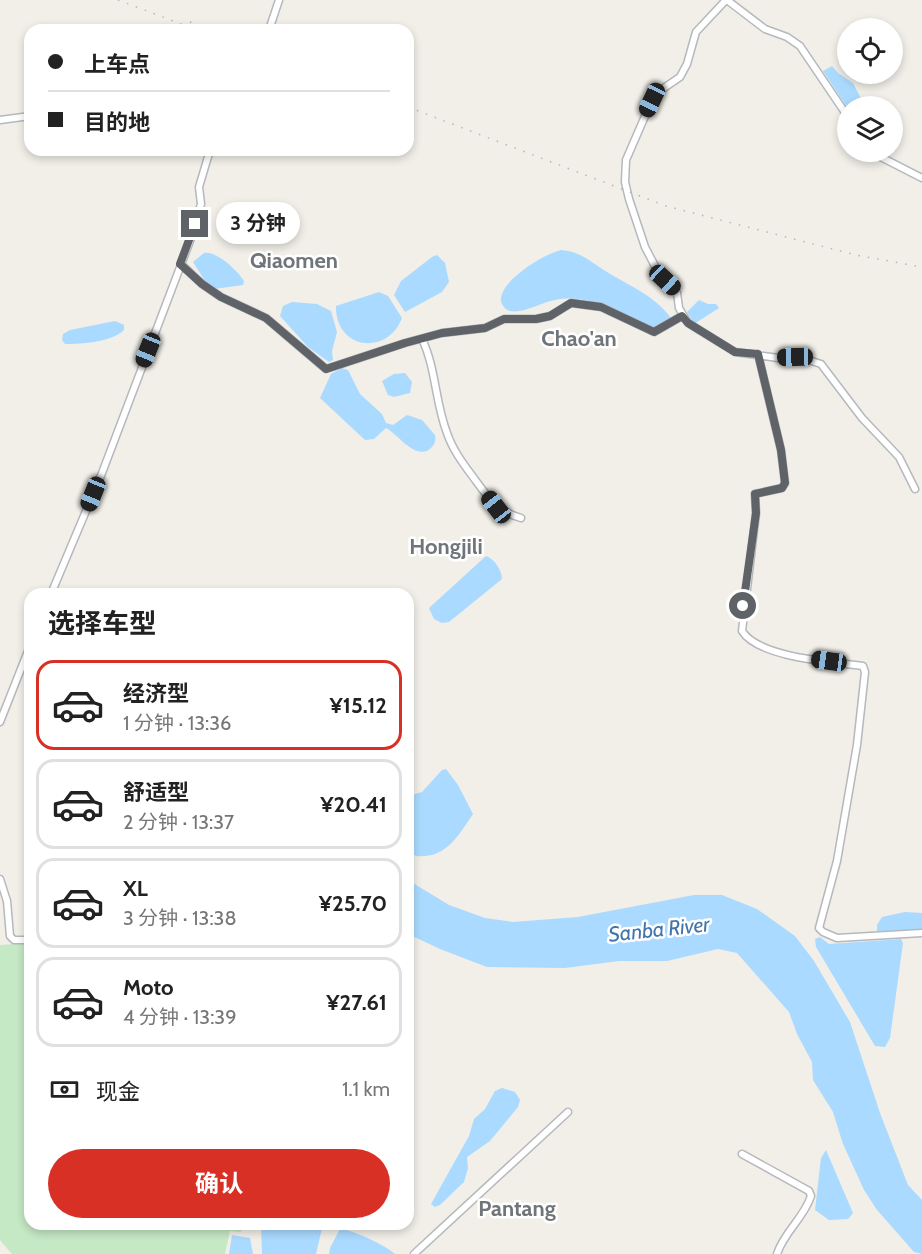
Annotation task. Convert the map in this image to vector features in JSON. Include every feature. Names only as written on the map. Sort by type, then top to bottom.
[{"type":"street","points":[[271,24],[279,0]]},
{"type":"street","points":[[837,100],[801,46],[787,37],[765,29],[726,0],[696,32],[687,64],[680,77],[652,100],[630,148],[625,168],[628,199],[645,247],[657,270],[677,293],[682,316],[688,323],[735,352],[803,358],[821,364],[862,418],[899,457],[915,489]]},
{"type":"street","points":[[0,120],[24,117]]},
{"type":"street","points":[[53,588],[102,473],[180,264],[201,204],[199,187],[208,156]]},
{"type":"street","points":[[891,162],[922,178]]},
{"type":"street","points":[[180,264],[221,297],[266,318],[326,369],[442,333],[485,328],[504,319],[536,319],[550,316],[571,303],[601,307],[654,332],[682,316]]},
{"type":"street","points":[[422,339],[428,353],[443,423],[456,453],[496,507],[521,518]]},
{"type":"street","points":[[758,354],[781,450],[785,483],[782,488],[755,494],[756,513],[741,625],[742,633],[752,642],[768,649],[863,666],[866,672],[857,745],[837,861],[819,928],[837,938],[922,933]]},
{"type":"street","points":[[0,722],[24,661]]},
{"type":"street","points":[[0,879],[8,901],[11,938],[24,940]]},
{"type":"street","points":[[414,1254],[568,1113]]},
{"type":"street","points":[[742,1154],[801,1184],[811,1196],[805,1211],[793,1225],[777,1254]]},
{"type":"green space","points":[[24,943],[24,1230],[242,1230],[241,1232],[230,1231],[225,1254],[12,1254],[0,1240],[0,945]]},
{"type":"water","points":[[832,66],[837,72],[837,84],[854,84],[860,96],[840,96],[823,71]]},
{"type":"water","points":[[561,250],[580,255],[642,292],[657,303],[671,318],[651,328],[605,306],[581,299],[550,301],[521,311],[510,311],[504,308],[501,301],[502,293],[507,285],[534,263]]},
{"type":"water","points":[[204,253],[215,255],[226,262],[244,281],[243,285],[214,289],[205,281],[193,262]]},
{"type":"water","points":[[437,255],[445,263],[449,282],[442,292],[405,312],[394,295],[401,281]]},
{"type":"water","points":[[379,292],[388,296],[402,318],[395,330],[385,339],[374,343],[363,343],[352,339],[344,332],[338,320],[336,306]]},
{"type":"water","points":[[699,300],[708,304],[716,304],[719,308],[694,324],[687,312]]},
{"type":"water","points":[[292,302],[317,304],[331,311],[337,332],[332,351],[333,360],[329,362],[308,347],[280,316],[283,306]]},
{"type":"water","points":[[115,321],[124,325],[124,330],[112,337],[80,344],[65,344],[62,340],[63,334],[70,330]]},
{"type":"water","points":[[342,368],[348,370],[360,394],[382,414],[386,423],[393,425],[407,415],[422,420],[435,435],[435,442],[431,448],[425,451],[413,449],[386,428],[374,439],[365,440],[320,398],[331,374]]},
{"type":"water","points":[[405,373],[412,382],[410,393],[394,397],[388,395],[382,381],[394,374]]},
{"type":"water","points":[[486,556],[497,566],[502,579],[449,622],[442,623],[434,619],[429,608]]},
{"type":"water","points":[[446,769],[458,785],[473,814],[456,838],[443,850],[426,856],[416,856],[414,855],[414,794],[422,792],[442,770]]},
{"type":"water","name":"Sanba River","points":[[414,884],[449,905],[485,918],[513,922],[578,917],[694,895],[722,895],[757,909],[795,936],[814,961],[850,1022],[880,1113],[908,1185],[922,1200],[922,1254],[914,1252],[877,1210],[864,1190],[843,1144],[833,1112],[813,1080],[812,1062],[797,1034],[789,1012],[737,953],[718,949],[667,961],[619,961],[565,968],[487,967],[414,937]]},
{"type":"water","points":[[905,912],[922,913],[922,931],[877,932],[877,925],[882,917]]},
{"type":"water","points":[[820,937],[829,944],[901,939],[903,943],[890,1038],[885,1047],[875,1046],[816,947],[815,939]]},
{"type":"water","points":[[502,1088],[515,1092],[520,1100],[518,1107],[490,1141],[467,1157],[468,1168],[464,1182],[435,1207],[431,1204],[469,1136],[474,1119],[485,1109],[495,1091]]},
{"type":"water","points":[[826,1150],[853,1213],[848,1219],[829,1220],[815,1210],[821,1158]]},
{"type":"water","points":[[261,1230],[322,1230],[316,1254],[262,1254]]},
{"type":"water","points":[[339,1230],[344,1230],[369,1238],[395,1254],[329,1254]]},
{"type":"water","points":[[232,1235],[250,1238],[253,1254],[229,1254]]},
{"type":"railway","points":[[118,0],[181,24]]},
{"type":"railway","points":[[190,22],[195,24]]},
{"type":"railway","points":[[414,109],[666,206],[856,255],[922,267]]},
{"type":"district","name":"Qiaomen","points":[[294,260]]},
{"type":"district","name":"Chao'an","points":[[579,338]]},
{"type":"district","name":"Hongjili","points":[[446,546]]},
{"type":"district","name":"Pantang","points":[[517,1208]]},
{"type":"route","points":[[195,224],[180,264],[221,297],[266,318],[322,368],[326,369],[442,333],[485,328],[504,319],[536,319],[550,316],[574,303],[601,307],[654,332],[682,316],[688,323],[735,352],[758,354],[781,450],[785,483],[782,488],[755,494],[756,513],[743,606]]}]
